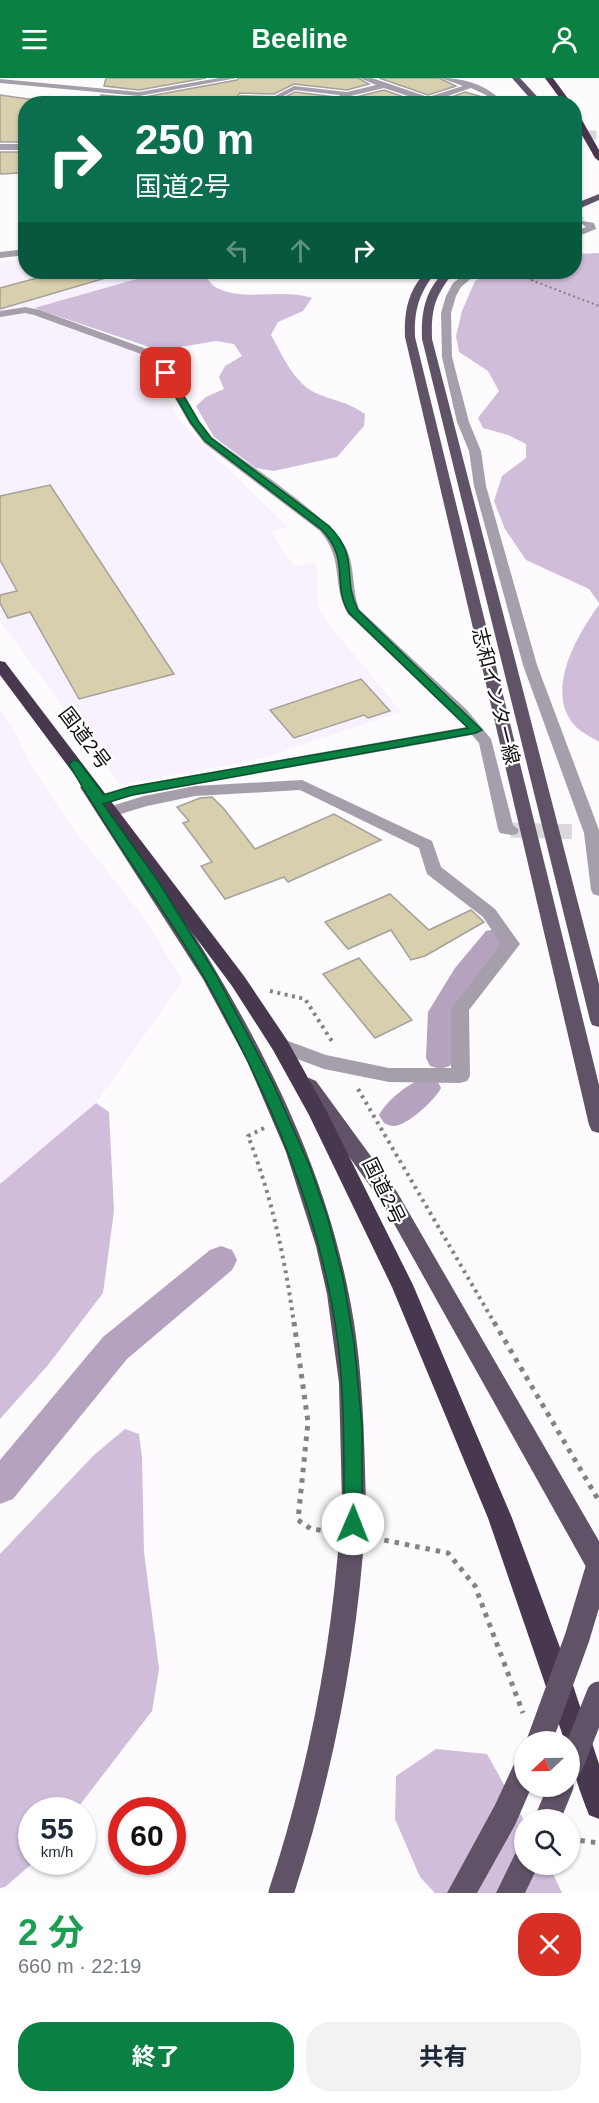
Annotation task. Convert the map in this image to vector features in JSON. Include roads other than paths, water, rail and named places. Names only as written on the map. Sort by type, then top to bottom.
[{"type":"highway","points":[[542,78],[553,96]]},
{"type":"highway","points":[[542,78],[559,96]]},
{"type":"highway","points":[[582,128],[599,159]]},
{"type":"highway","points":[[582,137],[599,159]]},
{"type":"highway","name":"国道2号","points":[[0,665],[182,903],[240,984],[280,1045],[355,1187],[402,1285],[500,1518],[529,1596],[599,1805]]},
{"type":"main road","points":[[516,78],[533,96]]},
{"type":"main road","points":[[582,204],[599,197]]},
{"type":"main road","name":"志和インター線","points":[[426,279],[415,293],[409,313],[410,337],[599,1125]]},
{"type":"main road","name":"志和インター線","points":[[443,279],[430,296],[425,315],[427,339],[599,1020]]},
{"type":"main road","points":[[74,764],[102,812],[153,885],[210,976],[278,1108],[303,1167],[320,1219],[335,1278],[346,1343],[353,1426],[354,1502],[351,1568],[342,1642],[323,1748],[296,1850],[281,1893]]},
{"type":"main road","points":[[280,1045],[390,1198],[599,1565],[578,1638],[543,1731]]},
{"type":"main road","points":[[580,1742],[599,1694]]},
{"type":"main road","points":[[461,1893],[514,1796]]},
{"type":"main road","points":[[510,1893],[519,1875]]},
{"type":"street","points":[[0,81],[139,94],[233,78]]},
{"type":"street","points":[[364,78],[417,96]]},
{"type":"street","points":[[445,78],[472,86],[494,96]]},
{"type":"street","points":[[441,96],[481,83],[483,81],[480,78]]},
{"type":"street","points":[[335,82],[345,88],[342,96]]},
{"type":"street","points":[[348,96],[385,85]]},
{"type":"street","points":[[280,96],[294,88],[332,96]]},
{"type":"street","points":[[30,94],[86,96]]},
{"type":"street","points":[[0,147],[18,147]]},
{"type":"street","points":[[582,232],[591,229],[591,225],[586,223]]},
{"type":"street","points":[[0,255],[18,253]]},
{"type":"street","points":[[465,279],[457,285],[446,313],[447,357],[530,665],[585,832],[599,890]]},
{"type":"street","points":[[0,314],[14,310],[36,312],[156,356],[195,423],[208,440],[325,528],[338,541],[343,552],[348,600],[353,611],[486,742],[506,829],[511,830]]},
{"type":"street","points":[[106,806],[130,791],[476,730]]},
{"type":"street","points":[[106,806],[195,791],[302,785],[426,844],[433,870],[489,913],[511,944],[460,1009],[460,1076],[389,1075],[324,1062],[280,1045]]},
{"type":"waterway","points":[[440,1058],[442,1012],[464,975],[495,938]]},
{"type":"waterway","points":[[394,1115],[427,1088]]},
{"type":"waterway","points":[[0,1487],[115,1348],[221,1260]]},
{"type":"tunnel","points":[[582,135],[599,135]]},
{"type":"tunnel","points":[[582,222],[586,223]]},
{"type":"tunnel","points":[[511,830],[578,832]]}]
